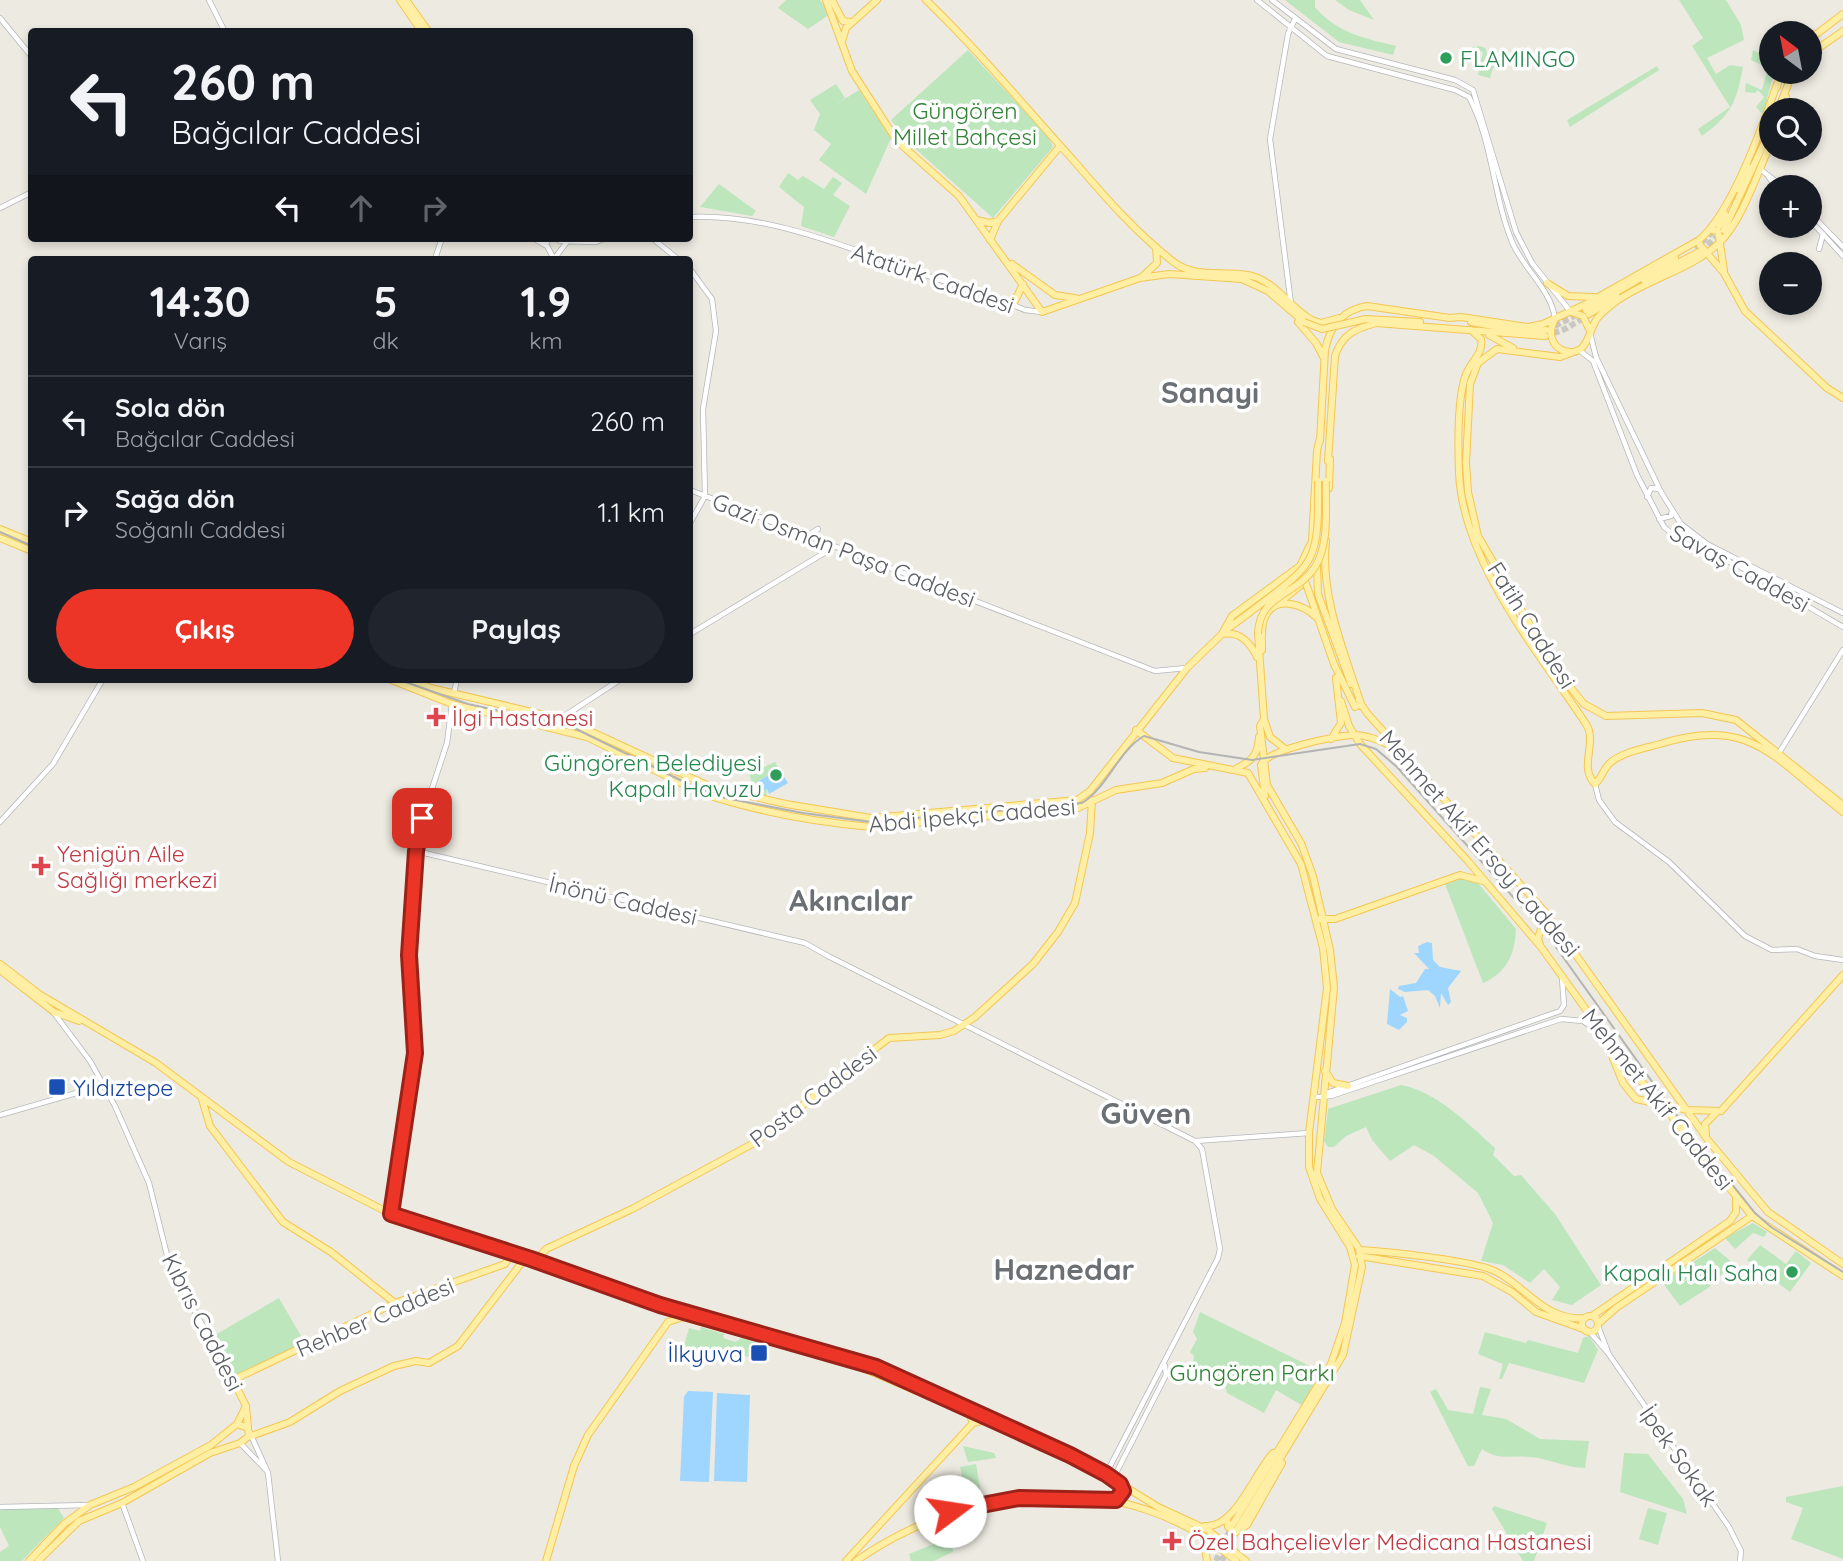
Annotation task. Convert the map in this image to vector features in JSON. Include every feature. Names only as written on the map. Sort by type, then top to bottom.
[{"type":"main road","points":[[400,0],[419,28]]},
{"type":"main road","points":[[406,0],[426,28]]},
{"type":"main road","points":[[826,0],[852,71],[897,141],[959,196],[1042,312]]},
{"type":"main road","points":[[832,0],[843,21],[851,22]]},
{"type":"main road","points":[[842,43],[851,22],[877,0]]},
{"type":"main road","points":[[926,0],[971,45],[1060,146],[1156,247],[1190,271],[1239,273],[1268,283],[1303,315],[1321,323],[1339,318],[1355,308],[1367,306],[1545,333],[1484,333],[1393,319],[1366,319],[1322,329],[1304,322],[1258,285]]},
{"type":"main road","points":[[1822,30],[1843,14]]},
{"type":"main road","points":[[1822,46],[1843,31]]},
{"type":"main road","points":[[1449,318],[1461,317],[1528,327],[1555,319],[1699,240],[1711,230],[1764,122],[1777,84]]},
{"type":"main road","points":[[1774,98],[1777,84]]},
{"type":"main road","points":[[1783,98],[1788,84]]},
{"type":"main road","points":[[1786,98],[1787,88]]},
{"type":"main road","points":[[1759,140],[1722,228],[1759,152]]},
{"type":"main road","points":[[990,240],[998,221],[1060,146]]},
{"type":"main road","points":[[1555,319],[1550,331],[1554,344],[1565,351],[1578,350],[1587,343],[1599,317],[1615,303],[1651,280],[1708,252],[1721,242],[1762,161]]},
{"type":"main road","points":[[977,220],[989,223],[998,221]]},
{"type":"main road","points":[[1711,230],[1718,231],[1724,273]]},
{"type":"main road","points":[[1699,240],[1700,245],[1724,273],[1738,304],[1757,325],[1793,354],[1827,388],[1843,398]]},
{"type":"main road","points":[[1140,278],[1157,263],[1156,247]]},
{"type":"main road","points":[[1588,312],[1697,250]]},
{"type":"main road","points":[[1000,254],[1055,295],[1078,298]]},
{"type":"main road","name":"Atatürk Caddesi","points":[[1042,312],[1140,278],[1169,274],[1242,279],[1258,285]]},
{"type":"main road","points":[[1547,283],[1578,299],[1599,296]]},
{"type":"main road","points":[[1013,304],[1023,284]]},
{"type":"main road","points":[[1258,285],[1306,329],[1325,360]]},
{"type":"main road","points":[[1571,312],[1583,316],[1590,333]]},
{"type":"main road","points":[[1300,566],[1334,664],[1350,702],[1355,707],[1361,704],[1335,643],[1318,594],[1315,575],[1324,538],[1320,437],[1325,360],[1328,337],[1339,318]]},
{"type":"main road","points":[[1155,744],[1147,732],[1147,719],[1187,668],[1222,634],[1301,573],[1312,558],[1317,541],[1335,356],[1344,338],[1351,331],[1376,323],[1449,327]]},
{"type":"main road","name":"Fatih Caddesi","points":[[1471,330],[1481,339],[1482,345],[1465,376],[1459,475],[1470,531],[1530,642],[1590,730],[1587,770],[1595,784],[1610,762],[1620,757],[1697,735],[1715,733],[1736,736],[1777,756],[1843,805]]},
{"type":"main road","points":[[1484,333],[1519,351]]},
{"type":"main road","name":"Fatih Caddesi","points":[[1578,350],[1560,357],[1497,349],[1487,354],[1473,371],[1465,433],[1468,492],[1478,536],[1487,554],[1557,671],[1589,708],[1606,716],[1707,713],[1736,720],[1843,812]]},
{"type":"main road","points":[[1222,634],[1233,616],[1287,577],[1300,566],[1307,555],[1312,541],[1320,437]]},
{"type":"main road","name":"Mehmet Akif Ersoy Caddesi","points":[[1330,459],[1325,576],[1330,607],[1361,704],[1538,903],[1708,1140],[1768,1212],[1843,1264]]},
{"type":"main road","points":[[0,529],[28,540]]},
{"type":"main road","points":[[0,538],[28,549]]},
{"type":"main road","points":[[1307,555],[1315,553],[1318,556],[1325,576]]},
{"type":"main road","points":[[1235,1526],[1315,1395],[1339,1346],[1355,1265],[1352,1252],[1312,1183],[1309,1133],[1325,1071],[1334,987],[1327,935],[1301,843],[1267,785],[1258,659],[1259,616],[1265,607],[1303,580],[1318,559]]},
{"type":"main road","points":[[1258,659],[1262,651],[1266,614],[1300,586],[1297,576],[1287,577]]},
{"type":"main road","points":[[1274,607],[1300,606],[1318,619]]},
{"type":"main road","points":[[1222,634],[1237,634],[1245,638],[1258,659]]},
{"type":"main road","points":[[1331,739],[1341,723],[1341,701],[1334,664]]},
{"type":"main road","name":"Abdi İpekçi Caddesi","points":[[399,683],[452,704],[587,737],[703,794],[797,817],[871,827],[1060,810],[1093,801],[1116,790],[1162,783],[1194,769],[1211,768]]},
{"type":"main road","name":"Abdi İpekçi Caddesi","points":[[422,683],[454,693],[566,718],[727,792],[871,818],[1077,800],[1085,796],[1147,719]]},
{"type":"main road","name":"Mehmet Akif Caddesi","points":[[1341,701],[1353,735],[1541,947],[1604,1035],[1665,1104],[1752,1216],[1843,1276]]},
{"type":"main road","points":[[1580,715],[1589,708]]},
{"type":"main road","points":[[1262,722],[1275,744],[1282,748],[1293,748]]},
{"type":"main road","points":[[1235,768],[1252,760],[1258,751],[1262,722]]},
{"type":"main road","points":[[1136,730],[1173,758],[1211,768],[1235,768],[1248,773],[1301,864],[1315,918],[1327,988],[1317,1173],[1332,1209],[1362,1258],[1343,1356],[1284,1446],[1247,1525],[1236,1532],[1228,1527],[1227,1518]]},
{"type":"main road","points":[[1264,758],[1293,748],[1353,735],[1370,738],[1404,754]]},
{"type":"main road","points":[[1264,758],[1261,779],[1271,812]]},
{"type":"main road","points":[[1085,796],[1093,801]]},
{"type":"main road","name":"Posta Caddesi","points":[[545,1263],[541,1255],[546,1249],[632,1209],[754,1143],[889,1038],[940,1035],[954,1031],[966,1023],[1033,964],[1058,932],[1075,903],[1090,833],[1093,801]]},
{"type":"main road","points":[[1315,918],[1335,919],[1460,875],[1486,882]]},
{"type":"main road","points":[[1327,935],[1335,919]]},
{"type":"main road","points":[[1541,947],[1538,938],[1541,929],[1550,925],[1556,928]]},
{"type":"main road","points":[[0,964],[39,994],[140,1053],[289,1162],[391,1214],[545,1263],[660,1305],[867,1363],[994,1419],[1106,1474],[1163,1510],[1199,1525],[1210,1527],[1227,1518],[1261,1466],[1284,1446]]},
{"type":"main road","points":[[0,970],[54,1012],[94,1027]]},
{"type":"main road","points":[[1708,1140],[1704,1126],[1717,1112],[1732,1102],[1783,1040],[1843,975]]},
{"type":"main road","points":[[1604,1035],[1631,1095],[1642,1102],[1665,1104],[1688,1111],[1717,1112]]},
{"type":"main road","points":[[1325,1071],[1334,1083],[1348,1086]]},
{"type":"main road","points":[[1665,1104],[1676,1099],[1676,1092]]},
{"type":"main road","points":[[202,1098],[210,1126],[282,1222],[331,1252],[396,1303]]},
{"type":"main road","points":[[206,1114],[215,1108]]},
{"type":"main road","points":[[1587,1330],[1583,1325],[1589,1317],[1730,1221],[1736,1212],[1736,1196]]},
{"type":"main road","points":[[1352,1252],[1362,1258],[1483,1276],[1512,1292],[1536,1312],[1587,1330],[1598,1325],[1626,1301],[1752,1216]]},
{"type":"main road","points":[[1352,1252],[1359,1250],[1485,1268],[1509,1280],[1544,1308],[1576,1319],[1589,1317]]},
{"type":"main road","name":"Rehber Caddesi","points":[[233,1380],[396,1303],[505,1264],[509,1258],[507,1252]]},
{"type":"main road","points":[[29,1561],[64,1524],[85,1514],[122,1503],[210,1453],[237,1444],[250,1432],[290,1422],[340,1391],[394,1366],[416,1361],[429,1363],[458,1346],[526,1257]]},
{"type":"main road","points":[[1362,1267],[1374,1259]]},
{"type":"main road","points":[[660,1305],[668,1322]]},
{"type":"main road","points":[[546,1561],[574,1466],[601,1417],[668,1322],[683,1317],[858,1366],[969,1413],[973,1423]]},
{"type":"main road","points":[[1589,1317],[1598,1325]]},
{"type":"main road","name":"Kıbrıs Caddesi","points":[[233,1380],[246,1406]]},
{"type":"main road","points":[[246,1406],[250,1432]]},
{"type":"main road","points":[[38,1561],[85,1514],[90,1505],[134,1486],[227,1433],[237,1424],[246,1406]]},
{"type":"main road","points":[[846,1561],[973,1423],[980,1419],[994,1419]]},
{"type":"main road","points":[[237,1424],[250,1432]]},
{"type":"main road","points":[[227,1433],[228,1439],[237,1444]]},
{"type":"main road","points":[[1116,1500],[1123,1491],[1120,1484]]},
{"type":"main road","points":[[856,1561],[877,1546],[923,1521],[982,1503],[1052,1497],[1116,1500],[1141,1506],[1202,1534],[1236,1561]]},
{"type":"main road","points":[[1199,1525],[1246,1561]]},
{"type":"main road","points":[[1202,1534],[1207,1561]]},
{"type":"main road","points":[[861,1542],[870,1548],[877,1546]]},
{"type":"street","points":[[209,0],[223,28]]},
{"type":"street","points":[[1257,0],[1316,49],[1340,61],[1455,90],[1469,97],[1513,245],[1530,276],[1551,302],[1555,319]]},
{"type":"street","points":[[1272,0],[1336,49],[1455,80],[1474,90],[1516,232],[1547,283],[1571,312]]},
{"type":"street","points":[[0,18],[28,52]]},
{"type":"street","points":[[1291,305],[1270,139],[1291,26],[1295,19]]},
{"type":"street","points":[[1759,168],[1767,175]]},
{"type":"street","points":[[0,208],[28,194]]},
{"type":"street","name":"Atatürk Caddesi","points":[[693,217],[726,216],[775,226],[833,243],[1035,313],[1042,312]]},
{"type":"street","points":[[1822,225],[1843,247]]},
{"type":"street","points":[[1819,249],[1823,233]]},
{"type":"street","points":[[1823,233],[1843,256]]},
{"type":"street","points":[[540,242],[552,256]]},
{"type":"street","points":[[545,245],[548,242]]},
{"type":"street","points":[[556,256],[568,242],[596,242]]},
{"type":"street","points":[[657,242],[674,256]]},
{"type":"street","points":[[693,273],[712,299],[716,314],[713,357],[703,409],[705,496],[693,517]]},
{"type":"street","name":"Savaş Caddesi","points":[[1590,333],[1596,357],[1661,492],[1681,524],[1707,544],[1843,613]]},
{"type":"street","name":"Savaş Caddesi","points":[[1578,350],[1588,354],[1597,370],[1647,498],[1658,519],[1677,539],[1740,566],[1843,626]]},
{"type":"street","points":[[1647,498],[1651,488],[1661,492]]},
{"type":"street","name":"Gazi Osman Paşa Caddesi","points":[[693,491],[1155,671],[1187,668]]},
{"type":"street","points":[[1658,519],[1671,516],[1672,509]]},
{"type":"street","points":[[807,536],[818,529]]},
{"type":"street","points":[[693,632],[834,547]]},
{"type":"street","points":[[1777,756],[1843,650]]},
{"type":"street","points":[[0,822],[53,764],[101,683]]},
{"type":"street","points":[[454,693],[456,683]]},
{"type":"street","points":[[566,718],[615,683]]},
{"type":"street","points":[[391,1214],[415,1053],[409,955],[416,851],[422,818],[447,743],[452,704]]},
{"type":"street","name":"Fatih Caddesi","points":[[1595,784],[1599,800],[1615,822],[1669,862],[1745,936],[1772,950],[1801,951],[1843,960]]},
{"type":"street","name":"İnönü Caddesi","points":[[416,851],[805,943],[905,997],[966,1023],[1195,1141]]},
{"type":"street","points":[[1320,1097],[1560,1011],[1564,1005],[1565,990],[1561,974]]},
{"type":"street","name":"Kıbrıs Caddesi","points":[[54,1012],[104,1085],[138,1153],[170,1267],[233,1380]]},
{"type":"street","points":[[1320,1097],[1561,1019],[1583,1021],[1604,1035]]},
{"type":"street","points":[[0,1115],[104,1085]]},
{"type":"street","points":[[1106,1474],[1165,1365],[1220,1249],[1205,1159],[1195,1141],[1309,1133]]},
{"type":"street","points":[[1598,1325],[1608,1353]]},
{"type":"street","points":[[1587,1330],[1608,1353]]},
{"type":"street","name":"İpek Sokak","points":[[1608,1353],[1730,1527],[1741,1551],[1740,1561]]},
{"type":"street","points":[[1113,1479],[1166,1374],[1165,1365]]},
{"type":"street","points":[[250,1432],[268,1473],[278,1561]]},
{"type":"street","points":[[237,1444],[268,1473]]},
{"type":"street","points":[[122,1503],[143,1561]]},
{"type":"street","points":[[68,1505],[85,1514]]},
{"type":"street","points":[[0,1507],[90,1505]]},
{"type":"green space","points":[[786,0],[820,0],[830,14],[808,29],[778,8]]},
{"type":"green space","points":[[1285,0],[1315,0],[1315,7],[1323,16],[1342,29],[1396,46],[1393,55],[1339,42]]},
{"type":"green space","points":[[1335,0],[1360,0],[1374,20],[1349,10]]},
{"type":"green space","points":[[1679,0],[1726,0],[1741,25],[1744,40],[1707,58],[1716,74],[1730,65],[1743,67],[1731,107],[1720,121],[1702,136],[1698,129],[1730,107],[1692,46],[1703,38]]},
{"type":"green space","points":[[1470,48],[1485,48],[1489,57],[1502,56],[1503,52],[1513,55],[1493,68],[1490,78],[1478,75],[1483,52]]},
{"type":"green space","name":"Güngören Millet Bahçesi","points":[[968,50],[1050,139],[1053,147],[993,218],[910,144],[891,120]]},
{"type":"green space","points":[[1753,50],[1759,53],[1759,64],[1751,60]]},
{"type":"green space","points":[[1657,66],[1659,70],[1570,127],[1567,120]]},
{"type":"green space","points":[[1746,83],[1762,90],[1764,84],[1771,84],[1767,98],[1763,98],[1758,90],[1755,93],[1745,92]]},
{"type":"green space","name":"Güngören Millet Bahçesi","points":[[836,84],[845,98],[835,105],[859,90],[891,138],[866,194],[819,160],[831,144],[814,130],[820,114],[810,100]]},
{"type":"green space","points":[[788,173],[798,180],[803,176],[824,189],[833,177],[842,183],[833,195],[850,206],[834,237],[801,226],[804,207],[779,187]]},
{"type":"green space","points":[[719,184],[756,211],[752,216],[700,207]]},
{"type":"green space","points":[[775,762],[779,769],[757,782],[767,789],[766,798],[740,794],[753,785],[749,774]]},
{"type":"green space","points":[[1462,878],[1478,883],[1516,929],[1514,946],[1504,968],[1483,983],[1445,884]]},
{"type":"green space","points":[[1401,1085],[1428,1094],[1440,1102],[1495,1148],[1493,1155],[1514,1176],[1521,1175],[1555,1214],[1601,1285],[1572,1305],[1552,1300],[1560,1287],[1544,1269],[1530,1283],[1503,1265],[1481,1261],[1493,1223],[1478,1193],[1434,1156],[1414,1145],[1390,1161],[1372,1140],[1366,1127],[1346,1136],[1334,1147],[1328,1147],[1324,1141],[1328,1109]]},
{"type":"green space","points":[[1753,1223],[1767,1232],[1764,1237],[1753,1233],[1735,1249],[1725,1238]]},
{"type":"green space","points":[[1760,1245],[1786,1264],[1796,1251],[1811,1263],[1790,1292],[1747,1260]]},
{"type":"green space","points":[[1715,1248],[1733,1263],[1708,1288],[1680,1306],[1662,1282]]},
{"type":"green space","points":[[279,1298],[305,1343],[234,1377],[215,1335]]},
{"type":"green space","name":"Güngören Parkı","points":[[1200,1312],[1320,1371],[1303,1406],[1276,1390],[1264,1413],[1227,1393],[1225,1386],[1193,1364],[1194,1356],[1190,1352],[1197,1339],[1193,1332]]},
{"type":"green space","points":[[701,1327],[724,1334],[723,1338],[735,1342],[742,1338],[760,1344],[759,1360],[684,1346],[689,1328],[700,1331]]},
{"type":"green space","points":[[1485,1332],[1578,1353],[1583,1338],[1589,1336],[1598,1350],[1584,1383],[1509,1363],[1502,1379],[1499,1379],[1503,1364],[1478,1354]]},
{"type":"green space","points":[[1480,1387],[1491,1389],[1482,1415],[1506,1419],[1540,1439],[1589,1441],[1585,1468],[1537,1458],[1500,1456],[1482,1449],[1474,1466],[1468,1466],[1430,1392],[1436,1389],[1448,1410],[1473,1414]]},
{"type":"green space","points":[[963,1446],[994,1453],[996,1458],[968,1462]]},
{"type":"green space","points":[[1624,1453],[1648,1454],[1683,1499],[1687,1514],[1620,1492]]},
{"type":"green space","points":[[976,1464],[981,1493],[966,1496],[960,1467]]},
{"type":"green space","points":[[1843,1486],[1843,1559],[1791,1539],[1803,1508],[1786,1502],[1786,1497]]},
{"type":"green space","points":[[1494,1506],[1547,1523],[1534,1561],[1523,1561],[1492,1509]]},
{"type":"green space","points":[[0,1507],[57,1507],[64,1518],[22,1561],[0,1561],[0,1552],[9,1546],[0,1527]]},
{"type":"green space","points":[[1648,1508],[1667,1513],[1658,1545],[1639,1539]]},
{"type":"green space","points":[[953,1536],[953,1552],[934,1561],[911,1561],[909,1554]]},
{"type":"water","name":"Güngören Belediyesi Kapalı Havuzu","points":[[779,769],[788,783],[769,794],[767,789],[763,791],[757,782]]},
{"type":"water","points":[[1432,943],[1433,960],[1440,967],[1461,971],[1448,988],[1451,1002],[1448,1005],[1441,993],[1440,1008],[1435,996],[1428,990],[1405,992],[1398,989],[1399,986],[1416,983],[1425,969],[1429,969],[1414,953],[1419,953],[1418,946]]},
{"type":"water","points":[[1390,989],[1400,997],[1403,996],[1408,1011],[1400,1015],[1407,1018],[1407,1022],[1399,1030],[1387,1024]]},
{"type":"water","points":[[688,1391],[713,1392],[709,1482],[680,1481],[684,1397]]},
{"type":"water","points":[[717,1393],[750,1395],[747,1482],[714,1481]]},
{"type":"tunnel","points":[[1695,248],[1718,227]]},
{"type":"tunnel","points":[[1701,251],[1721,233]]},
{"type":"tunnel","points":[[1547,330],[1586,310]]},
{"type":"tunnel","points":[[1545,336],[1565,329],[1587,316]]},
{"type":"tunnel","points":[[1216,1561],[1232,1526]]},
{"type":"tunnel","points":[[1222,1561],[1238,1528]]},
{"type":"tram line","points":[[0,532],[28,544]]},
{"type":"tram line","points":[[408,683],[468,704],[572,727],[692,786],[725,798],[803,813],[871,822],[1082,803],[1099,788],[1127,751],[1144,736],[1199,752],[1252,760],[1360,744],[1376,749],[1397,767],[1548,936],[1668,1104],[1755,1213],[1771,1227],[1843,1272]]},
{"type":"place","name":"FLAMINGO","points":[[1446,58]]},
{"type":"place","name":"İlgi Hastanesi","points":[[436,717]]},
{"type":"place","name":"Güngören Belediyesi Kapalı Havuzu","points":[[776,775]]},
{"type":"place","name":"Yenigün Aile Sağlığı merkezi","points":[[41,866]]},
{"type":"place","name":"Yıldıztepe","points":[[57,1087]]},
{"type":"place","name":"Kapalı Halı Saha","points":[[1792,1272]]},
{"type":"place","name":"İlkyuva","points":[[759,1353]]},
{"type":"place","name":"Özel Bahçelievler Medicana Hastanesi","points":[[1172,1541]]},
{"type":"district","name":"Sanayi","points":[[1210,392]]},
{"type":"district","name":"Akıncılar","points":[[851,900]]},
{"type":"district","name":"Güven","points":[[1146,1113]]},
{"type":"district","name":"Haznedar","points":[[1064,1269]]},
{"type":"route","points":[[422,818],[416,851],[409,955],[415,1053],[391,1214],[449,1235],[531,1259],[660,1305],[876,1367],[1002,1422],[1093,1466],[1120,1484],[1123,1491],[1116,1500],[1019,1498],[950,1511]]}]
